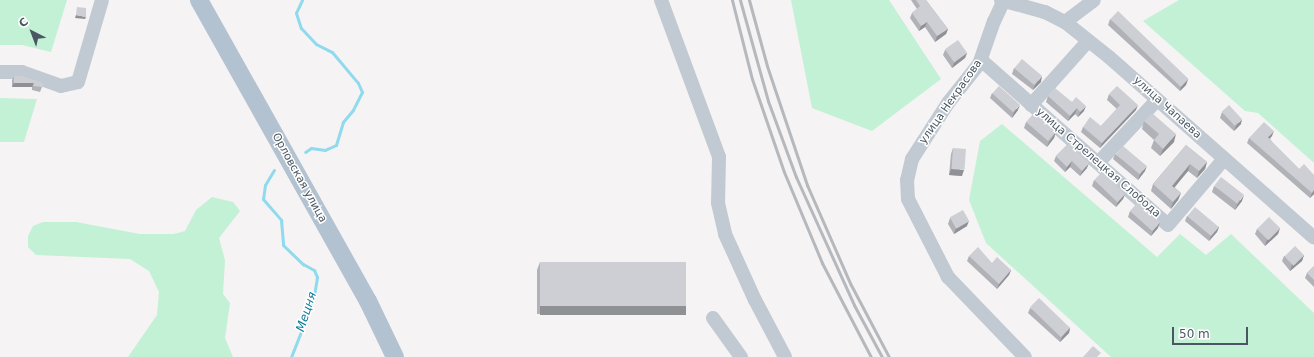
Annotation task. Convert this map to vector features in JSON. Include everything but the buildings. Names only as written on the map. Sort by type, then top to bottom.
[{"type":"main road","name":"Орловская улица","points":[[199,0],[368,301],[395,357]]},
{"type":"street","points":[[0,72],[22,72],[61,86],[78,82],[102,0]]},
{"type":"street","points":[[662,0],[720,157],[718,203],[725,234],[755,300],[785,357]]},
{"type":"street","name":"улица Чапаева","points":[[1004,0],[1045,12],[1065,22],[1088,40],[1314,238]]},
{"type":"street","name":"улица Некрасова","points":[[1004,0],[994,21],[981,60],[948,103],[912,159],[907,180],[908,199],[948,277],[1025,357]]},
{"type":"street","points":[[1065,22],[1094,0]]},
{"type":"street","points":[[1031,105],[1088,40]]},
{"type":"street","name":"улица Стрелецкая Слобода","points":[[981,60],[1168,225],[1224,159]]},
{"type":"street","points":[[1098,163],[1157,100]]},
{"type":"street","points":[[713,318],[740,357]]},
{"type":"green space","points":[[0,0],[67,0],[51,52],[22,45],[0,45]]},
{"type":"green space","points":[[791,0],[889,0],[941,79],[872,131],[812,108]]},
{"type":"green space","points":[[1179,0],[1314,0],[1314,163],[1258,113],[1245,111],[1143,21]]},
{"type":"green space","points":[[0,98],[37,99],[24,142],[0,142]]},
{"type":"green space","points":[[1002,124],[1157,257],[1180,234],[1206,255],[1231,234],[1314,313],[1314,357],[1111,357],[986,243],[969,200],[980,141]]},
{"type":"green space","points":[[212,197],[233,202],[240,211],[219,238],[225,260],[223,294],[230,303],[225,338],[233,357],[128,357],[157,315],[159,292],[149,271],[130,259],[36,255],[28,247],[28,236],[33,226],[43,222],[76,222],[140,234],[174,234],[185,231],[196,210]]},
{"type":"waterway","name":"Мецня","points":[[302,0],[296,13],[301,28],[316,44],[332,52],[358,83],[362,92],[353,110],[343,122],[336,145],[325,150],[311,148],[305,152]]},
{"type":"waterway","name":"Мецня","points":[[274,170],[265,185],[263,199],[281,220],[283,245],[303,264],[314,270],[317,277],[313,301],[291,357]]},
{"type":"railway","points":[[732,0],[752,79],[784,172],[822,263],[871,357]]},
{"type":"railway","points":[[740,0],[768,101],[796,177],[854,305],[882,357]]},
{"type":"railway","points":[[749,0],[767,66],[807,185],[851,285],[889,357]]}]
